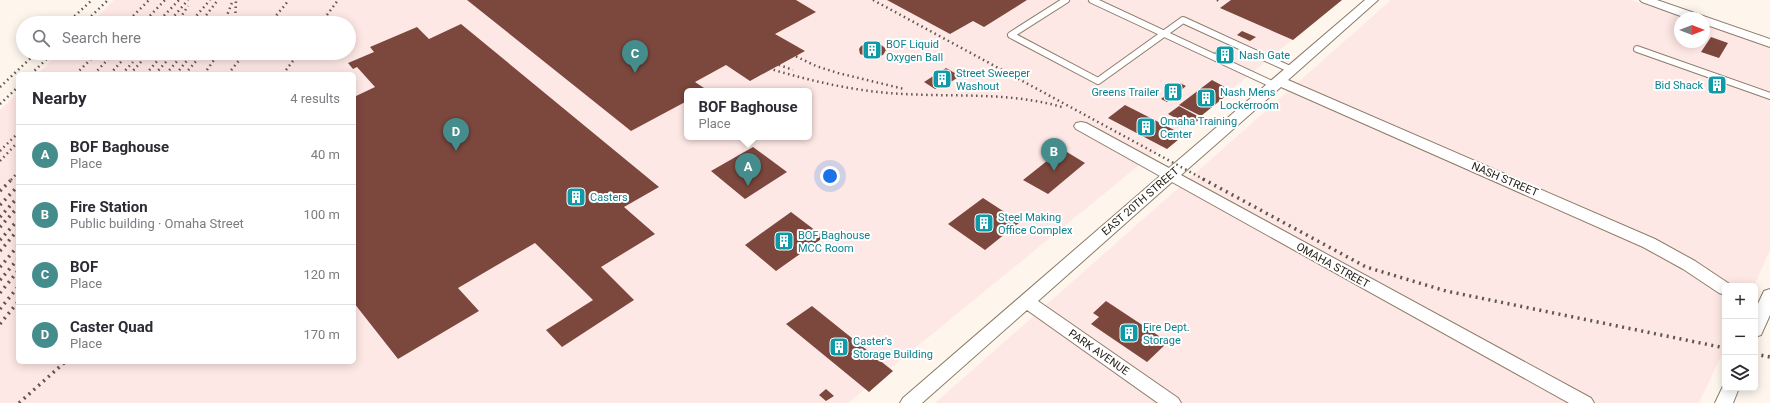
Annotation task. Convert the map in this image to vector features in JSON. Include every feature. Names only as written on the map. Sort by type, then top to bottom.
[{"type":"street","name":"EAST 20TH STREET","points":[[909,403],[1372,0]]},
{"type":"street","points":[[1646,0],[1681,12]]},
{"type":"street","points":[[1710,22],[1770,43]]},
{"type":"street","name":"NASH STREET","points":[[1276,83],[1649,243],[1689,265],[1722,286]]},
{"type":"street","name":"OMAHA STREET","points":[[1081,126],[1585,403]]},
{"type":"street","points":[[1760,319],[1770,295]]},
{"type":"street","name":"PARK AVENUE","points":[[1026,301],[1172,403]]},
{"type":"street","points":[[1724,403],[1729,391]]},
{"type":"lane","points":[[1066,0],[1011,35],[1098,81],[1183,20],[1292,70]]},
{"type":"lane","points":[[1092,0],[1163,34],[1276,83]]},
{"type":"lane","points":[[1637,49],[1770,96]]},
{"type":"shaded area","points":[[114,0],[1341,0],[848,403],[0,403],[0,110],[16,95],[16,364],[356,364],[356,72],[40,72],[52,60],[356,60],[356,16],[98,16]]},
{"type":"shaded area","points":[[1391,0],[1631,0],[1674,15],[1674,48],[1710,48],[1710,27],[1770,48],[1770,250],[1755,283],[1722,283],[1722,354],[1699,403],[935,403]]},
{"type":"building","points":[[467,0],[796,0],[816,12],[775,34],[805,51],[750,81],[726,65],[695,82],[704,88],[684,88],[684,103],[631,131]]},
{"type":"building","points":[[887,0],[1027,0],[984,27],[973,21],[950,34]]},
{"type":"building","points":[[1231,0],[1342,0],[1293,40],[1220,8]]},
{"type":"building","name":"Casters","points":[[461,24],[659,187],[624,207],[655,234],[601,267],[634,300],[562,347],[546,330],[593,300],[535,243],[458,288],[479,311],[398,359],[356,306],[356,96],[375,87],[357,67],[353,69],[348,63],[374,52],[370,47],[417,27],[429,39]]},
{"type":"building","points":[[1242,31],[1256,37],[1250,41],[1237,35]]},
{"type":"building","points":[[1711,37],[1728,43],[1719,58],[1701,52],[1704,48],[1710,48]]},
{"type":"building","name":"BOF Liquid Oxygen Ball","points":[[872,42],[880,44],[885,48],[886,50],[883,55],[871,58],[860,54],[859,49],[861,46]]},
{"type":"building","name":"Nash Gate","points":[[1221,47],[1232,53],[1226,58],[1214,53]]},
{"type":"building","name":"Street Sweeper Washout","points":[[946,68],[960,76],[943,87],[940,86],[935,89],[924,82]]},
{"type":"building","name":"Nash Mens Lockerroom","points":[[1212,80],[1232,91],[1201,116],[1179,105]]},
{"type":"building","name":"Greens Trailer","points":[[1180,83],[1186,86],[1167,102],[1161,99]]},
{"type":"building","name":"Bid Shack","points":[[1715,83],[1725,87],[1723,91],[1714,87]]},
{"type":"building","name":"Omaha Training Center","points":[[1125,105],[1184,135],[1167,149],[1108,118]]},
{"type":"building","points":[[1179,106],[1201,118],[1191,126],[1168,114]]},
{"type":"building","points":[[753,147],[787,172],[745,199],[711,171]]},
{"type":"building","points":[[1062,149],[1085,163],[1048,194],[1023,180]]},
{"type":"building","name":"Steel Making Office Complex","points":[[983,198],[1020,222],[985,250],[948,224]]},
{"type":"building","name":"BOF Baghouse MCC Room","points":[[791,212],[824,237],[776,271],[745,245]]},
{"type":"building","name":"Fire Dept. Storage","points":[[1106,301],[1168,342],[1147,362],[1091,324],[1099,317],[1093,313]]},
{"type":"building","name":"Caster's Storage Building","points":[[812,306],[893,371],[869,392],[786,324]]},
{"type":"building","points":[[826,389],[834,396],[826,401],[819,395]]},
{"type":"railway","points":[[75,16],[92,0]]},
{"type":"railway","points":[[91,16],[108,0]]},
{"type":"railway","points":[[133,16],[149,0]]},
{"type":"railway","points":[[150,16],[165,0]]},
{"type":"railway","points":[[164,16],[179,0]]},
{"type":"railway","points":[[174,16],[188,0]]},
{"type":"railway","points":[[196,16],[210,0]]},
{"type":"railway","points":[[205,16],[218,0]]},
{"type":"railway","points":[[227,16],[233,0]]},
{"type":"railway","points":[[235,16],[236,0]]},
{"type":"railway","points":[[276,16],[289,0]]},
{"type":"railway","points":[[326,16],[338,0]]},
{"type":"railway","points":[[873,0],[1205,180]]},
{"type":"railway","points":[[182,16],[188,6]]},
{"type":"railway","points":[[787,52],[816,66],[838,73],[904,89]]},
{"type":"railway","points":[[0,87],[29,60]]},
{"type":"railway","points":[[33,72],[46,60]]},
{"type":"railway","points":[[78,72],[90,60]]},
{"type":"railway","points":[[96,72],[107,60]]},
{"type":"railway","points":[[112,72],[123,60]]},
{"type":"railway","points":[[132,72],[143,60]]},
{"type":"railway","points":[[148,72],[158,60]]},
{"type":"railway","points":[[157,72],[168,60]]},
{"type":"railway","points":[[168,72],[178,60]]},
{"type":"railway","points":[[178,72],[187,60]]},
{"type":"railway","points":[[187,72],[197,60]]},
{"type":"railway","points":[[205,72],[214,60]]},
{"type":"railway","points":[[230,72],[239,60]]},
{"type":"railway","points":[[285,72],[294,60]]},
{"type":"railway","points":[[124,72],[133,62]]},
{"type":"railway","points":[[774,63],[793,70]]},
{"type":"railway","points":[[764,67],[816,81],[869,91],[904,94],[1003,97],[1042,102],[1062,107]]},
{"type":"railway","points":[[0,104],[16,89]]},
{"type":"railway","points":[[0,151],[16,135]]},
{"type":"railway","points":[[0,161],[16,144]]},
{"type":"railway","points":[[11,180],[16,174]]},
{"type":"railway","points":[[1203,179],[1366,267],[1446,291],[1722,347]]},
{"type":"railway","points":[[0,191],[11,180]]},
{"type":"railway","points":[[0,205],[16,188]]},
{"type":"railway","points":[[0,217],[16,199]]},
{"type":"railway","points":[[0,227],[16,209]]},
{"type":"railway","points":[[0,240],[16,222]]},
{"type":"railway","points":[[0,251],[16,232]]},
{"type":"railway","points":[[0,267],[16,248]]},
{"type":"railway","points":[[0,280],[16,261]]},
{"type":"railway","points":[[0,293],[16,273]]},
{"type":"railway","points":[[0,309],[16,289]]},
{"type":"railway","points":[[0,324],[16,304]]},
{"type":"railway","points":[[1758,355],[1770,357]]},
{"type":"railway","points":[[19,403],[63,364]]},
{"type":"place","name":"BOF Liquid Oxygen Ball","points":[[872,50]]},
{"type":"place","name":"Nash Gate","points":[[1225,55]]},
{"type":"place","name":"BOF","points":[[635,73]]},
{"type":"place","name":"Street Sweeper Washout","points":[[942,79]]},
{"type":"place","name":"Bid Shack","points":[[1717,85]]},
{"type":"place","name":"Greens Trailer","points":[[1173,92]]},
{"type":"place","name":"Nash Mens Lockerroom","points":[[1206,98]]},
{"type":"place","name":"Omaha Training Center","points":[[1146,127]]},
{"type":"place","name":"Caster Quad","points":[[456,151]]},
{"type":"place","name":"Fire Station","points":[[1054,171]]},
{"type":"place","name":"BOF Baghouse","points":[[748,186]]},
{"type":"place","name":"Casters","points":[[576,197]]},
{"type":"place","name":"Steel Making Office Complex","points":[[984,223]]},
{"type":"place","name":"BOF Baghouse MCC Room","points":[[784,241]]},
{"type":"place","name":"Fire Dept. Storage","points":[[1129,333]]},
{"type":"place","name":"Caster's Storage Building","points":[[839,347]]}]
